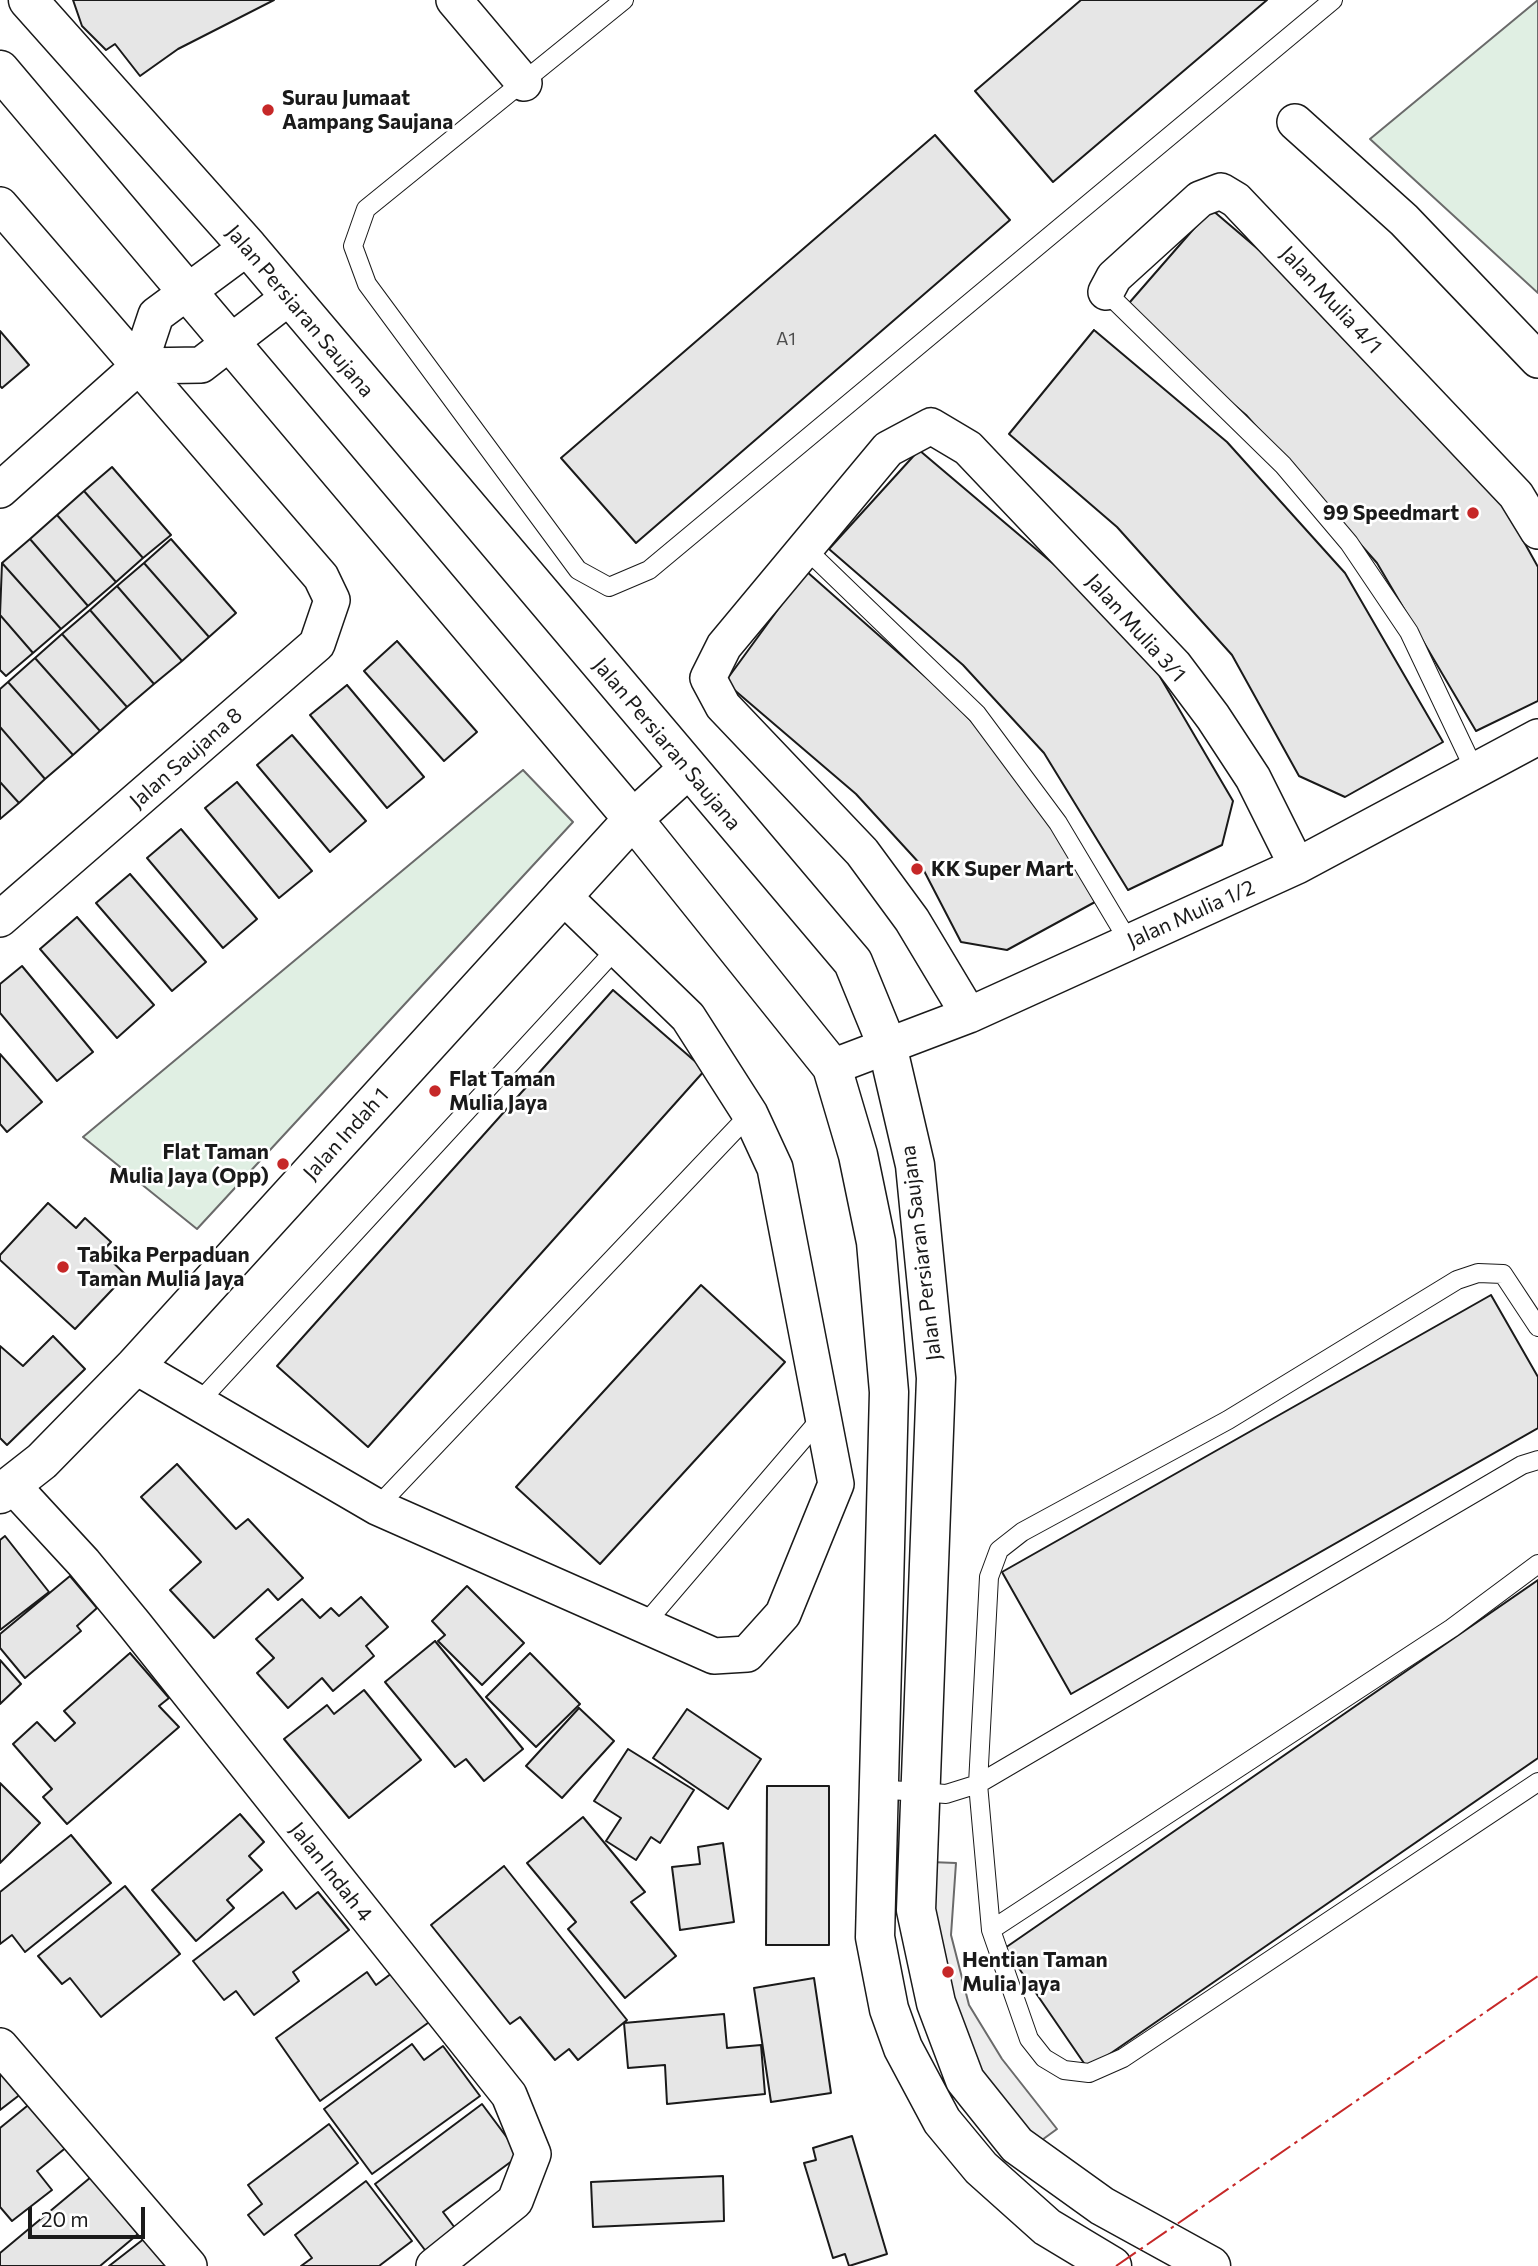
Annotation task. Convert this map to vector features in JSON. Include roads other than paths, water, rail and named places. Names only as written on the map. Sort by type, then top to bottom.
[{"type":"street","name":"Jalan Persiaran Saujana","points":[[28,0],[247,247],[853,962],[887,1045],[915,1165],[936,1378],[916,1910],[936,2003],[965,2080],[1017,2145],[1102,2206],[1211,2266]]},
{"type":"street","points":[[454,0],[524,83]]},
{"type":"street","name":"Jalan Persiaran Saujana","points":[[0,70],[188,290],[215,355],[632,819],[832,1067],[858,1155],[876,1242],[889,1392],[875,1937],[889,2009],[903,2048],[942,2121],[981,2168],[1047,2227],[1112,2266]]},
{"type":"street","points":[[1295,122],[1404,220],[1538,360]]},
{"type":"street","name":"Jalan Mulia 4/1","points":[[1106,292],[1114,276],[1200,199],[1221,191],[1237,200],[1516,495],[1538,531]]},
{"type":"street","points":[[0,205],[139,366]]},
{"type":"street","points":[[0,490],[139,366],[156,315],[247,247]]},
{"type":"street","points":[[139,366],[215,355],[288,298]]},
{"type":"street","name":"Jalan Saujana 8","points":[[0,919],[317,644],[332,600],[321,577],[139,366]]},
{"type":"street","name":"Jalan Mulia 3/1","points":[[805,548],[888,449],[931,426],[968,448],[1174,664],[1253,778],[1297,866]]},
{"type":"street","points":[[805,548],[724,646],[708,678],[723,706],[862,852],[912,920],[969,1015]]},
{"type":"street","name":"Jalan Mulia 1/2","points":[[832,1067],[969,1015],[1297,866],[1538,737]]},
{"type":"street","name":"Jalan Indah 1","points":[[6,1490],[42,1461],[135,1366],[632,819],[688,769]]},
{"type":"street","points":[[135,1366],[377,1507],[714,1656],[747,1654],[783,1614],[836,1484],[775,1168],[750,1114],[688,1017],[562,895]]},
{"type":"street","name":"Jalan Indah 4","points":[[6,1490],[127,1615],[509,2095],[533,2154],[514,2200],[434,2266]]},
{"type":"street","points":[[0,2046],[190,2266]]},
{"type":"lane","points":[[624,0],[366,209],[353,246],[367,284],[578,570],[610,587],[649,570],[1333,0]]},
{"type":"lane","points":[[1106,292],[1283,465],[1349,544],[1409,632],[1475,771]]},
{"type":"lane","points":[[805,548],[977,714],[1058,823],[1129,942]]},
{"type":"lane","points":[[198,1403],[617,948]]},
{"type":"lane","points":[[377,1507],[750,1114]]},
{"type":"lane","points":[[1538,1327],[1503,1274],[1478,1273],[1457,1280],[1228,1420],[1023,1532],[999,1550],[989,1577],[978,1783],[991,1930],[1029,2039],[1044,2058],[1064,2070],[1089,2073],[1124,2058],[1538,1782]]},
{"type":"lane","points":[[644,1625],[822,1417]]},
{"type":"lane","points":[[877,1802],[920,1792],[946,1794],[978,1783],[1522,1465],[1538,1460]]},
{"type":"lane","points":[[991,1930],[1452,1628],[1538,1564]]},
{"type":"place","name":"Surau Jumaat Aampang Saujana","points":[[268,110]]},
{"type":"place","name":"99 Speedmart","points":[[1473,513]]},
{"type":"place","name":"KK Super Mart","points":[[917,869]]},
{"type":"place","name":"Flat Taman Mulia Jaya","points":[[435,1091]]},
{"type":"place","name":"Flat Taman Mulia Jaya (Opp)","points":[[283,1164]]},
{"type":"place","name":"Tabika Perpaduan Taman Mulia Jaya","points":[[63,1267]]},
{"type":"place","name":"Hentian Taman Mulia Jaya","points":[[948,1972]]}]
